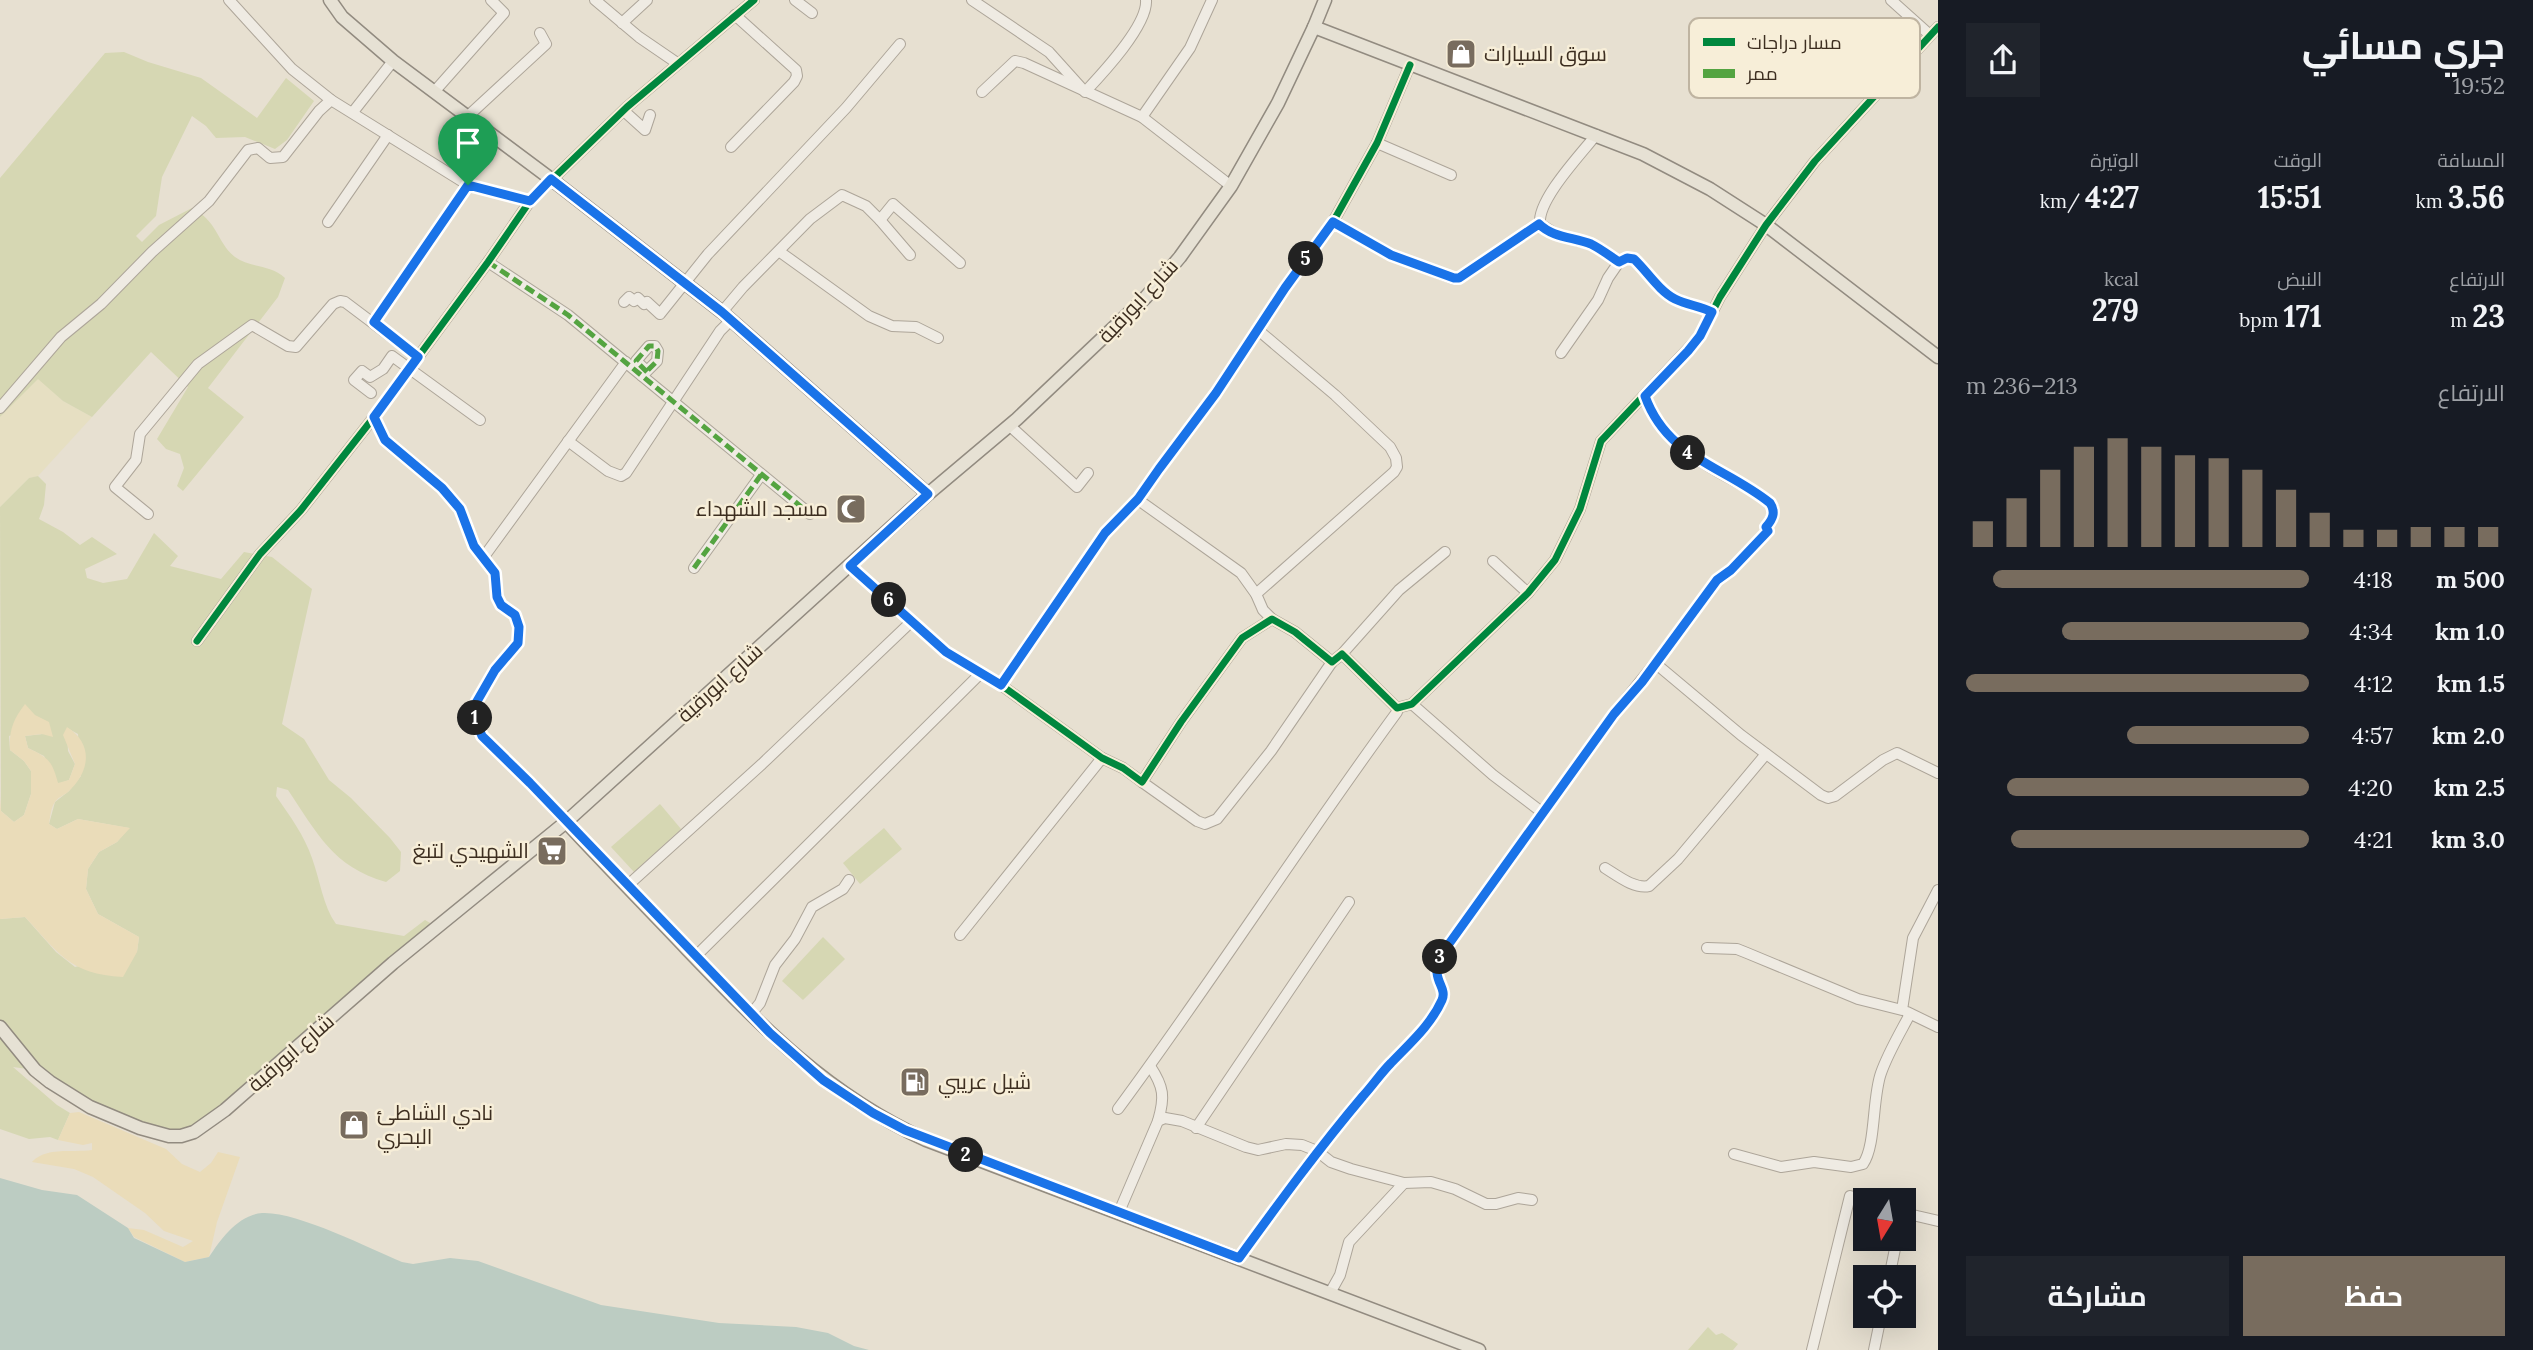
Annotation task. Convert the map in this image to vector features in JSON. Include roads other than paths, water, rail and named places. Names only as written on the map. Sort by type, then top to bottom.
[{"type":"main road","points":[[330,0],[342,17],[393,61],[727,316],[928,494]]},
{"type":"main road","name":"شارع ابورقية","points":[[0,1027],[35,1070],[69,1095],[90,1107],[155,1133],[181,1136],[194,1132],[225,1110],[393,963],[566,822],[928,494],[1010,426],[1146,297],[1180,257],[1231,186],[1278,103],[1325,0]]},
{"type":"main road","points":[[1314,27],[1643,154],[1710,189],[1766,225],[1938,357]]},
{"type":"main road","points":[[566,822],[751,1014],[823,1080],[895,1125],[926,1140],[1479,1350]]},
{"type":"street","points":[[229,0],[292,69],[331,100],[468,185],[530,201]]},
{"type":"street","points":[[434,92],[504,13],[491,0]]},
{"type":"street","points":[[595,0],[677,64]]},
{"type":"street","points":[[622,23],[647,0]]},
{"type":"street","points":[[197,641],[260,554],[300,510],[374,417],[530,201],[624,111],[754,0]]},
{"type":"street","points":[[795,0],[812,13]]},
{"type":"street","points":[[1142,117],[1190,48],[1212,0]]},
{"type":"street","points":[[1891,0],[1916,18]]},
{"type":"street","points":[[1085,92],[1110,66],[1143,18],[1143,2]]},
{"type":"street","points":[[970,3],[1049,52],[1085,92]]},
{"type":"street","points":[[731,147],[797,76],[796,70],[735,15]]},
{"type":"street","points":[[1920,46],[1934,31]]},
{"type":"street","points":[[467,117],[546,44],[540,33]]},
{"type":"street","points":[[624,302],[629,297],[634,301],[638,298],[660,314],[708,254],[846,108],[900,44]]},
{"type":"street","points":[[353,112],[393,61]]},
{"type":"street","points":[[982,92],[1015,61],[1142,117],[1231,186]]},
{"type":"street","points":[[1001,685],[1105,533],[1138,499],[1216,393],[1333,222],[1377,143],[1410,65]]},
{"type":"street","points":[[1397,708],[1412,704],[1528,593],[1555,560],[1580,509],[1601,441],[1700,336],[1766,225],[1815,161],[1873,98]]},
{"type":"street","points":[[0,408],[26,381],[61,337],[101,304],[152,252],[209,201],[248,150],[258,148],[270,158],[283,157],[331,100]]},
{"type":"street","points":[[624,111],[645,130],[650,115]]},
{"type":"street","points":[[328,222],[388,135]]},
{"type":"street","points":[[1596,135],[1550,194],[1539,217],[1539,224],[1545,230],[1593,245],[1619,262]]},
{"type":"street","points":[[1377,143],[1451,175]]},
{"type":"street","points":[[374,322],[468,185]]},
{"type":"street","points":[[568,441],[608,471],[621,476],[720,331],[743,287],[810,219],[842,195],[866,206],[910,254]]},
{"type":"street","points":[[880,220],[893,204],[960,263]]},
{"type":"street","points":[[1333,222],[1391,255],[1454,278],[1459,278],[1539,224]]},
{"type":"street","points":[[780,252],[869,316],[892,326],[916,327],[938,338]]},
{"type":"street","points":[[1561,353],[1591,311],[1619,262],[1627,258],[1634,259],[1676,300],[1712,312]]},
{"type":"street","points":[[488,262],[568,315],[645,374],[672,402],[810,514]]},
{"type":"street","points":[[148,514],[115,487],[136,460],[140,434],[198,364],[252,325],[288,346],[296,347],[333,304],[340,300],[374,322],[418,357]]},
{"type":"street","points":[[1256,594],[1397,467],[1390,447],[1335,395],[1258,330]]},
{"type":"street","points":[[371,393],[354,380],[362,371],[370,377],[383,369],[392,356],[480,420]]},
{"type":"street","points":[[484,558],[626,362]]},
{"type":"street","points":[[1239,1258],[1317,1151],[1389,1065],[1426,1027],[1443,998],[1443,991],[1436,976],[1436,965],[1441,955],[1614,714],[1717,580],[1731,570],[1768,531],[1766,527],[1773,515],[1773,508],[1761,496],[1678,446],[1656,422],[1645,396]]},
{"type":"street","points":[[374,417],[385,440],[442,488],[460,509],[474,546],[495,573],[497,597],[501,605],[515,615],[519,627],[518,643],[495,670],[476,703],[475,719],[482,736],[566,822]]},
{"type":"street","points":[[1010,426],[1077,487],[1088,473]]},
{"type":"street","points":[[694,568],[761,475]]},
{"type":"street","points":[[1138,499],[1241,573],[1256,594],[1263,610],[1272,619],[1295,632],[1332,662]]},
{"type":"street","points":[[850,566],[946,652],[1001,685],[1102,758],[1123,768],[1205,824],[1217,819],[1271,751],[1332,662],[1399,590],[1445,552]]},
{"type":"street","points":[[1493,561],[1528,593]]},
{"type":"street","points":[[1142,782],[1181,722],[1242,638],[1272,619]]},
{"type":"street","points":[[627,886],[762,764],[912,621]]},
{"type":"street","points":[[1342,654],[1397,708]]},
{"type":"street","points":[[1655,663],[1766,754],[1828,798],[1835,796],[1883,760],[1897,753],[1938,773]]},
{"type":"street","points":[[695,957],[981,673]]},
{"type":"street","points":[[1412,704],[1493,775],[1543,813]]},
{"type":"street","points":[[1118,1110],[1249,925],[1326,808],[1397,712],[1397,708]]},
{"type":"street","points":[[1605,868],[1629,882],[1644,888],[1649,887],[1678,859],[1766,754]]},
{"type":"street","points":[[960,935],[1102,758]]},
{"type":"street","points":[[751,1014],[760,1003],[775,965],[795,939],[812,907],[843,889],[849,880]]},
{"type":"street","points":[[1734,1154],[1781,1167],[1814,1162],[1851,1167],[1863,1164],[1869,1155],[1880,1074],[1906,1012],[1913,938],[1938,890]]},
{"type":"street","points":[[1196,1128],[1244,1053],[1349,902]]},
{"type":"street","points":[[1707,948],[1737,949],[1858,999],[1906,1012],[1938,1027]]},
{"type":"street","points":[[1119,1212],[1164,1101],[1160,1081],[1150,1066]]},
{"type":"street","points":[[1158,1121],[1165,1118],[1174,1119],[1258,1150],[1286,1144],[1302,1146],[1352,1170],[1404,1183],[1431,1182],[1486,1203],[1496,1204],[1518,1198],[1532,1200]]},
{"type":"street","points":[[1330,1293],[1340,1275],[1349,1242],[1404,1183]]},
{"type":"street","points":[[1812,1350],[1850,1196],[1853,1197]]},
{"type":"street","points":[[1916,1216],[1938,1221]]},
{"type":"street","points":[[1874,1350],[1879,1328]]},
{"type":"place","name":"سوق السيارات","points":[[1461,54]]},
{"type":"place","name":"مسجد الشهداء","points":[[851,509]]},
{"type":"place","name":"الشهيدي لتبغ","points":[[552,851]]},
{"type":"place","name":"شيل عريبي","points":[[915,1082]]},
{"type":"place","name":"نادي الشاطئ البحري","points":[[354,1125]]}]
